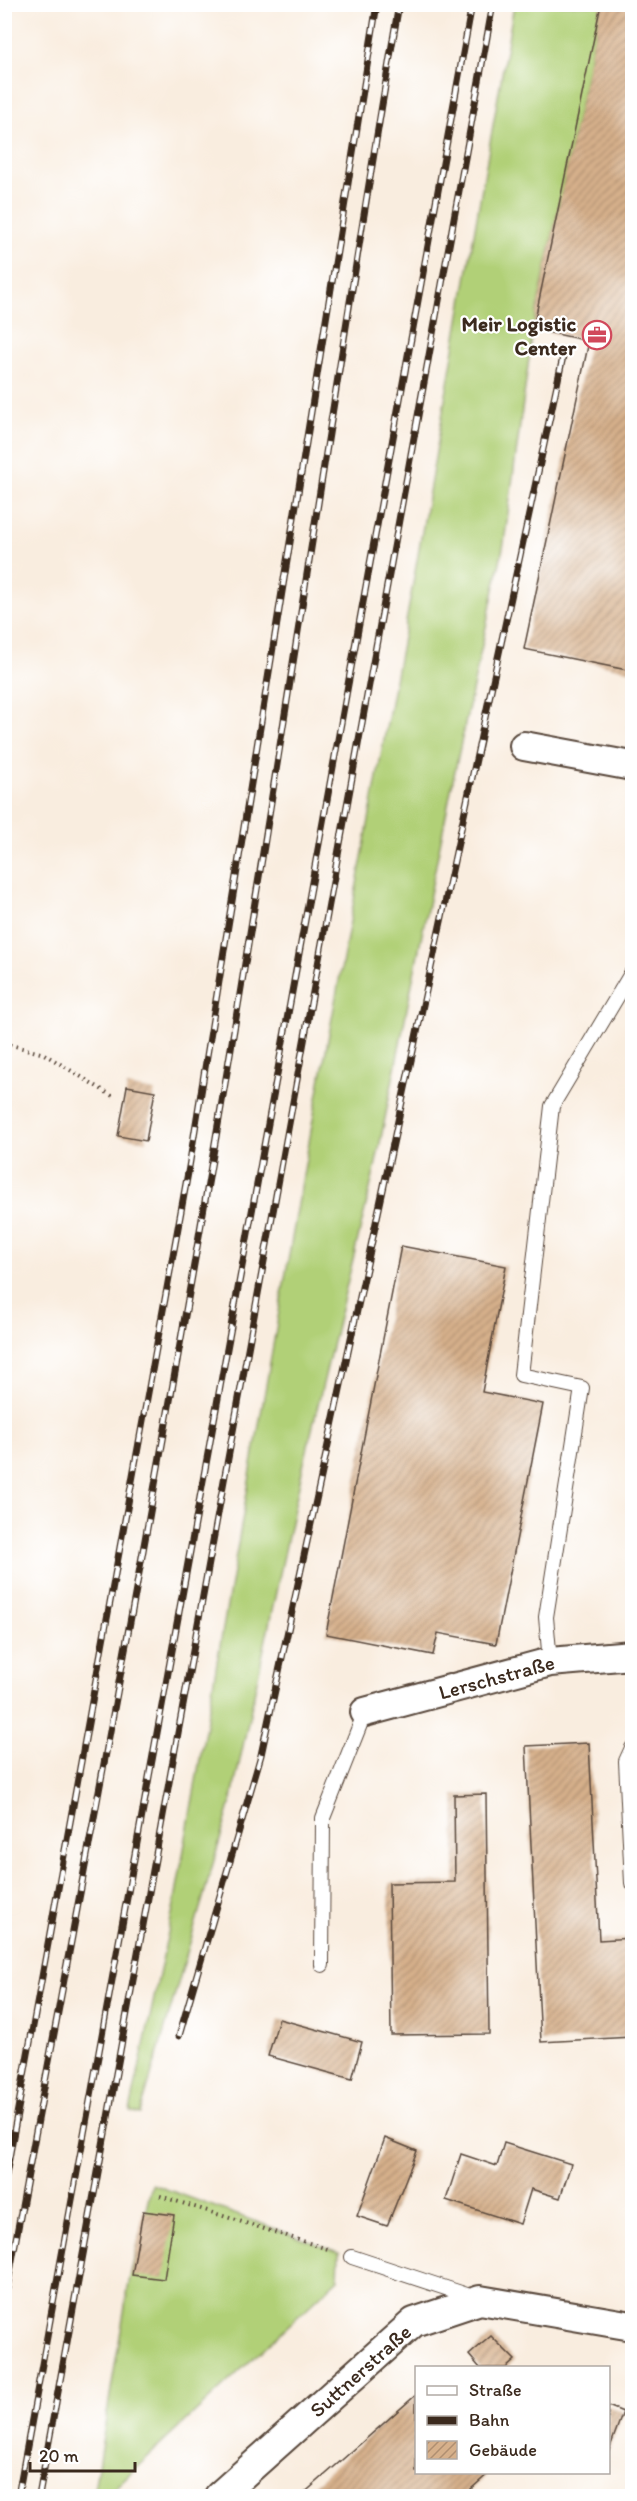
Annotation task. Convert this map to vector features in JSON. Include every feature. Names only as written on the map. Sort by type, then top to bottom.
[{"type":"street","points":[[524,746],[633,766]]},
{"type":"street","name":"Lerschstraße","points":[[365,1712],[550,1662],[633,1655]]},
{"type":"street","name":"Suttnerstraße","points":[[219,2496],[414,2322],[480,2300],[633,2326]]},
{"type":"lane","points":[[550,1662],[546,1617],[582,1388],[521,1375],[552,1106],[633,972]]},
{"type":"lane","points":[[322,1965],[323,1818],[365,1712]]},
{"type":"lane","points":[[633,1748],[626,1761],[633,1882]]},
{"type":"lane","points":[[352,2257],[480,2300]]},
{"type":"path","points":[[4,1043],[44,1054],[114,1097]]},
{"type":"path","points":[[160,2196],[352,2257]]},
{"type":"green space","points":[[514,5],[601,5],[533,329],[504,543],[453,780],[375,1168],[302,1471],[231,1802],[140,2114],[130,2111],[175,1900],[312,1125],[411,595]]},
{"type":"green space","points":[[152,2184],[339,2252],[338,2279],[106,2496],[93,2496],[130,2277]]},
{"type":"building","name":"Meir Logistic Center","points":[[601,4],[632,4],[632,671],[524,649],[589,341],[533,329]]},
{"type":"building","points":[[127,1086],[155,1091],[146,1141],[118,1136]]},
{"type":"building","points":[[401,1246],[506,1266],[482,1392],[543,1404],[496,1644],[438,1633],[433,1655],[326,1634]]},
{"type":"building","points":[[589,1743],[599,1940],[632,1938],[632,2037],[541,2042],[526,1746]]},
{"type":"building","points":[[486,1794],[489,2034],[391,2035],[389,1883],[455,1882],[454,1795]]},
{"type":"building","points":[[279,2019],[362,2042],[352,2079],[268,2056]]},
{"type":"building","points":[[385,2138],[417,2151],[387,2226],[357,2216]]},
{"type":"building","points":[[504,2143],[571,2164],[560,2198],[531,2189],[520,2224],[446,2200],[461,2154],[497,2166]]},
{"type":"building","points":[[143,2211],[174,2215],[164,2279],[132,2275]]},
{"type":"building","points":[[491,2336],[515,2360],[508,2366],[478,2366],[469,2355]]},
{"type":"building","points":[[415,2396],[415,2474],[488,2474],[463,2496],[301,2496]]},
{"type":"building","points":[[610,2407],[623,2412],[610,2447]]},
{"type":"railway","points":[[4,2186],[189,1167],[377,4]]},
{"type":"railway","points":[[4,2304],[212,1163],[399,4]]},
{"type":"railway","points":[[18,2496],[472,4]]},
{"type":"railway","points":[[39,2496],[493,4]]},
{"type":"railway","points":[[179,2036],[261,1755],[564,352]]},
{"type":"place","name":"Meir Logistic Center","points":[[597,335]]}]
